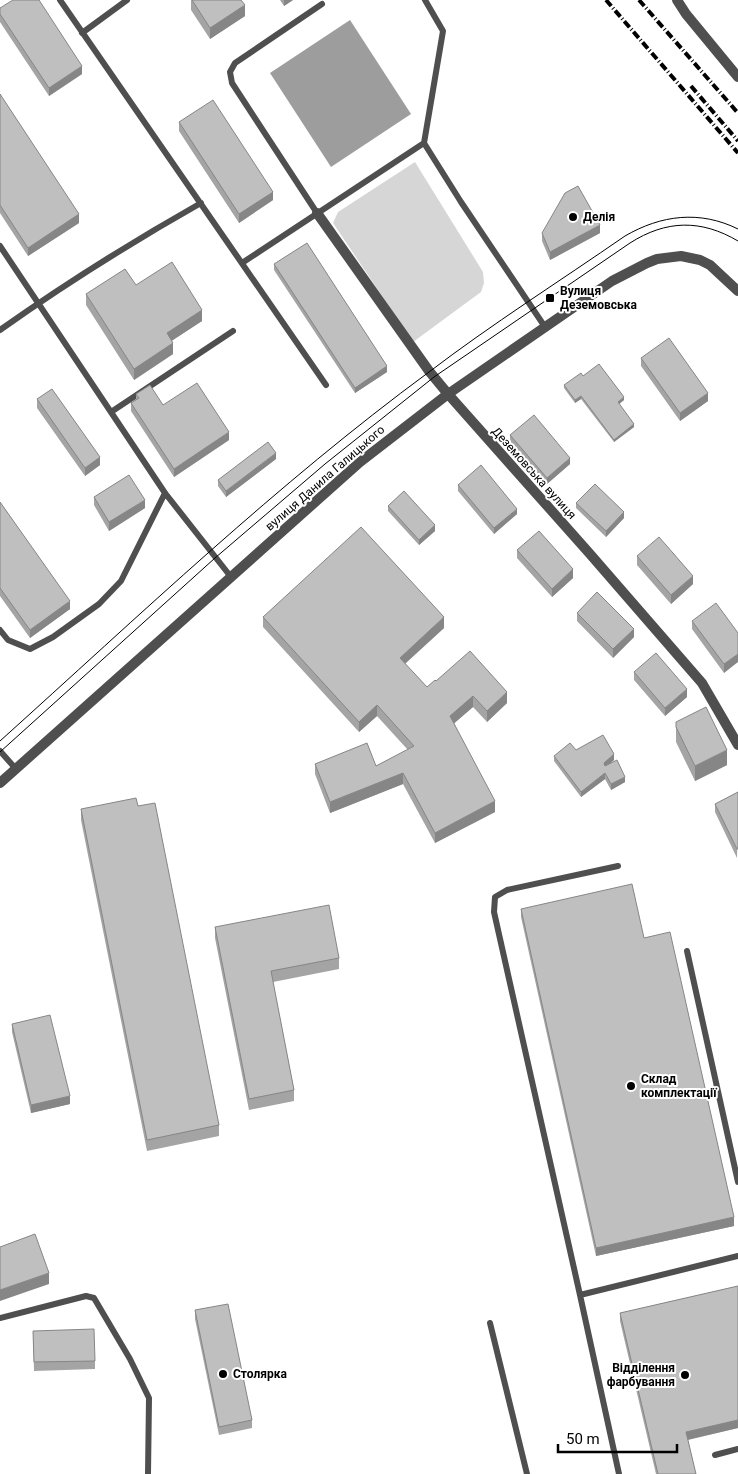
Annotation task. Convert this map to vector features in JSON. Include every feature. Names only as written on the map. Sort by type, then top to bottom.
[{"type":"street","points":[[677,0],[686,14],[738,78]]},
{"type":"street","name":"Деземовська вулиця","points":[[317,213],[429,371],[702,683],[738,745]]},
{"type":"street","name":"вулиця Данила Галицького","points":[[0,783],[360,462],[448,394],[622,274],[657,259],[681,256],[700,260],[710,265],[738,291]]},
{"type":"lane","points":[[60,0],[326,385]]},
{"type":"lane","points":[[82,33],[127,0]]},
{"type":"lane","points":[[425,0],[443,32],[424,143],[545,327]]},
{"type":"lane","points":[[317,213],[232,83],[230,72],[235,63],[322,4]]},
{"type":"lane","points":[[242,263],[424,143]]},
{"type":"lane","points":[[0,330],[39,302],[137,240],[201,203]]},
{"type":"lane","points":[[0,246],[165,493],[231,577]]},
{"type":"lane","points":[[111,412],[233,331]]},
{"type":"lane","points":[[0,630],[8,640],[30,649],[53,637],[98,604],[121,582],[165,493]]},
{"type":"lane","points":[[0,751],[16,769]]},
{"type":"lane","points":[[618,866],[507,890],[495,897],[494,912],[619,1474]]},
{"type":"lane","points":[[687,950],[738,1182]]},
{"type":"lane","points":[[580,1295],[738,1256]]},
{"type":"lane","points":[[0,1318],[86,1296],[94,1298],[130,1359],[149,1398],[148,1474]]},
{"type":"lane","points":[[490,1324],[527,1474]]},
{"type":"lane","points":[[715,1455],[738,1449]]},
{"type":"shaded area","points":[[350,20],[411,114],[331,167],[270,73]]},
{"type":"shaded area","points":[[415,162],[483,272],[484,283],[481,292],[413,342],[333,223],[338,212]]},
{"type":"building","points":[[13,0],[39,0],[82,66],[49,88],[0,14],[0,8]]},
{"type":"building","points":[[192,0],[241,0],[245,5],[210,28]]},
{"type":"building","points":[[0,94],[79,214],[28,248],[0,205]]},
{"type":"building","points":[[213,100],[273,192],[239,214],[179,122]]},
{"type":"building","name":"Делія","points":[[578,186],[600,225],[550,252],[542,233],[565,193]]},
{"type":"building","points":[[307,243],[387,366],[355,388],[274,264]]},
{"type":"building","points":[[172,262],[202,310],[167,333],[173,343],[134,369],[86,294],[125,269],[136,285]]},
{"type":"building","points":[[669,338],[708,393],[680,413],[641,358]]},
{"type":"building","points":[[599,364],[624,397],[618,402],[634,424],[614,440],[581,396],[575,400],[564,385],[581,373],[583,376]]},
{"type":"building","points":[[197,383],[229,432],[174,469],[131,403],[139,398],[136,394],[150,385],[163,405]]},
{"type":"building","points":[[52,389],[100,457],[85,468],[37,399]]},
{"type":"building","points":[[534,415],[570,458],[547,478],[510,435]]},
{"type":"building","points":[[268,442],[276,453],[226,491],[218,480]]},
{"type":"building","points":[[481,465],[517,509],[494,528],[458,485]]},
{"type":"building","points":[[129,475],[145,500],[109,522],[94,497]]},
{"type":"building","points":[[595,484],[624,512],[606,531],[576,503]]},
{"type":"building","points":[[404,491],[435,525],[419,540],[388,506]]},
{"type":"building","points":[[0,502],[70,601],[30,630],[0,588]]},
{"type":"building","points":[[361,527],[444,617],[400,658],[427,687],[470,651],[507,692],[487,711],[473,696],[450,716],[495,801],[435,833],[403,773],[330,802],[315,764],[367,743],[376,766],[414,746],[377,705],[359,722],[263,617]]},
{"type":"building","points":[[539,531],[573,569],[552,589],[517,550]]},
{"type":"building","points":[[659,537],[693,576],[671,595],[637,556]]},
{"type":"building","points":[[597,592],[634,629],[613,649],[577,613]]},
{"type":"building","points":[[716,603],[738,633],[738,654],[724,664],[692,621]]},
{"type":"building","points":[[656,653],[687,689],[665,708],[634,672]]},
{"type":"building","points":[[706,707],[727,750],[695,766],[676,727],[676,722]]},
{"type":"building","points":[[603,735],[614,754],[604,763],[605,766],[617,760],[625,777],[611,784],[605,773],[581,792],[554,756],[570,743],[576,750]]},
{"type":"building","points":[[738,792],[738,849],[737,849],[715,804]]},
{"type":"building","points":[[136,798],[138,806],[155,803],[219,1125],[147,1140],[81,809]]},
{"type":"building","name":"Склад комплектації","points":[[632,884],[644,938],[670,932],[734,1217],[596,1248],[521,909]]},
{"type":"building","points":[[329,905],[339,958],[271,971],[294,1090],[249,1099],[215,927]]},
{"type":"building","points":[[50,1015],[70,1096],[31,1105],[12,1024]]},
{"type":"building","points":[[35,1234],[49,1273],[0,1290],[0,1247]]},
{"type":"building","name":"Відділення фарбування","points":[[738,1286],[738,1420],[686,1432],[696,1474],[658,1474],[620,1313]]},
{"type":"building","name":"Столярка","points":[[228,1304],[252,1420],[219,1427],[195,1310]]},
{"type":"building","points":[[94,1329],[95,1361],[34,1362],[33,1331]]},
{"type":"tram line","points":[[0,741],[157,598],[263,505],[373,415],[453,354],[502,320],[625,236],[652,223],[695,217],[724,223],[738,229]]},
{"type":"tram line","points":[[0,752],[215,558],[325,464],[434,377],[643,235],[670,226],[684,225],[711,229],[738,241]]},
{"type":"railway","points":[[606,0],[738,153]]},
{"type":"railway","points":[[639,0],[738,113]]},
{"type":"railway","points":[[691,86],[738,141]]},
{"type":"place","name":"Делія","points":[[573,217]]},
{"type":"place","name":"Вулиця Деземовська","points":[[550,298]]},
{"type":"place","name":"Склад комплектації","points":[[631,1086]]},
{"type":"place","name":"Столярка","points":[[223,1374]]},
{"type":"place","name":"Відділення фарбування","points":[[685,1375]]}]
